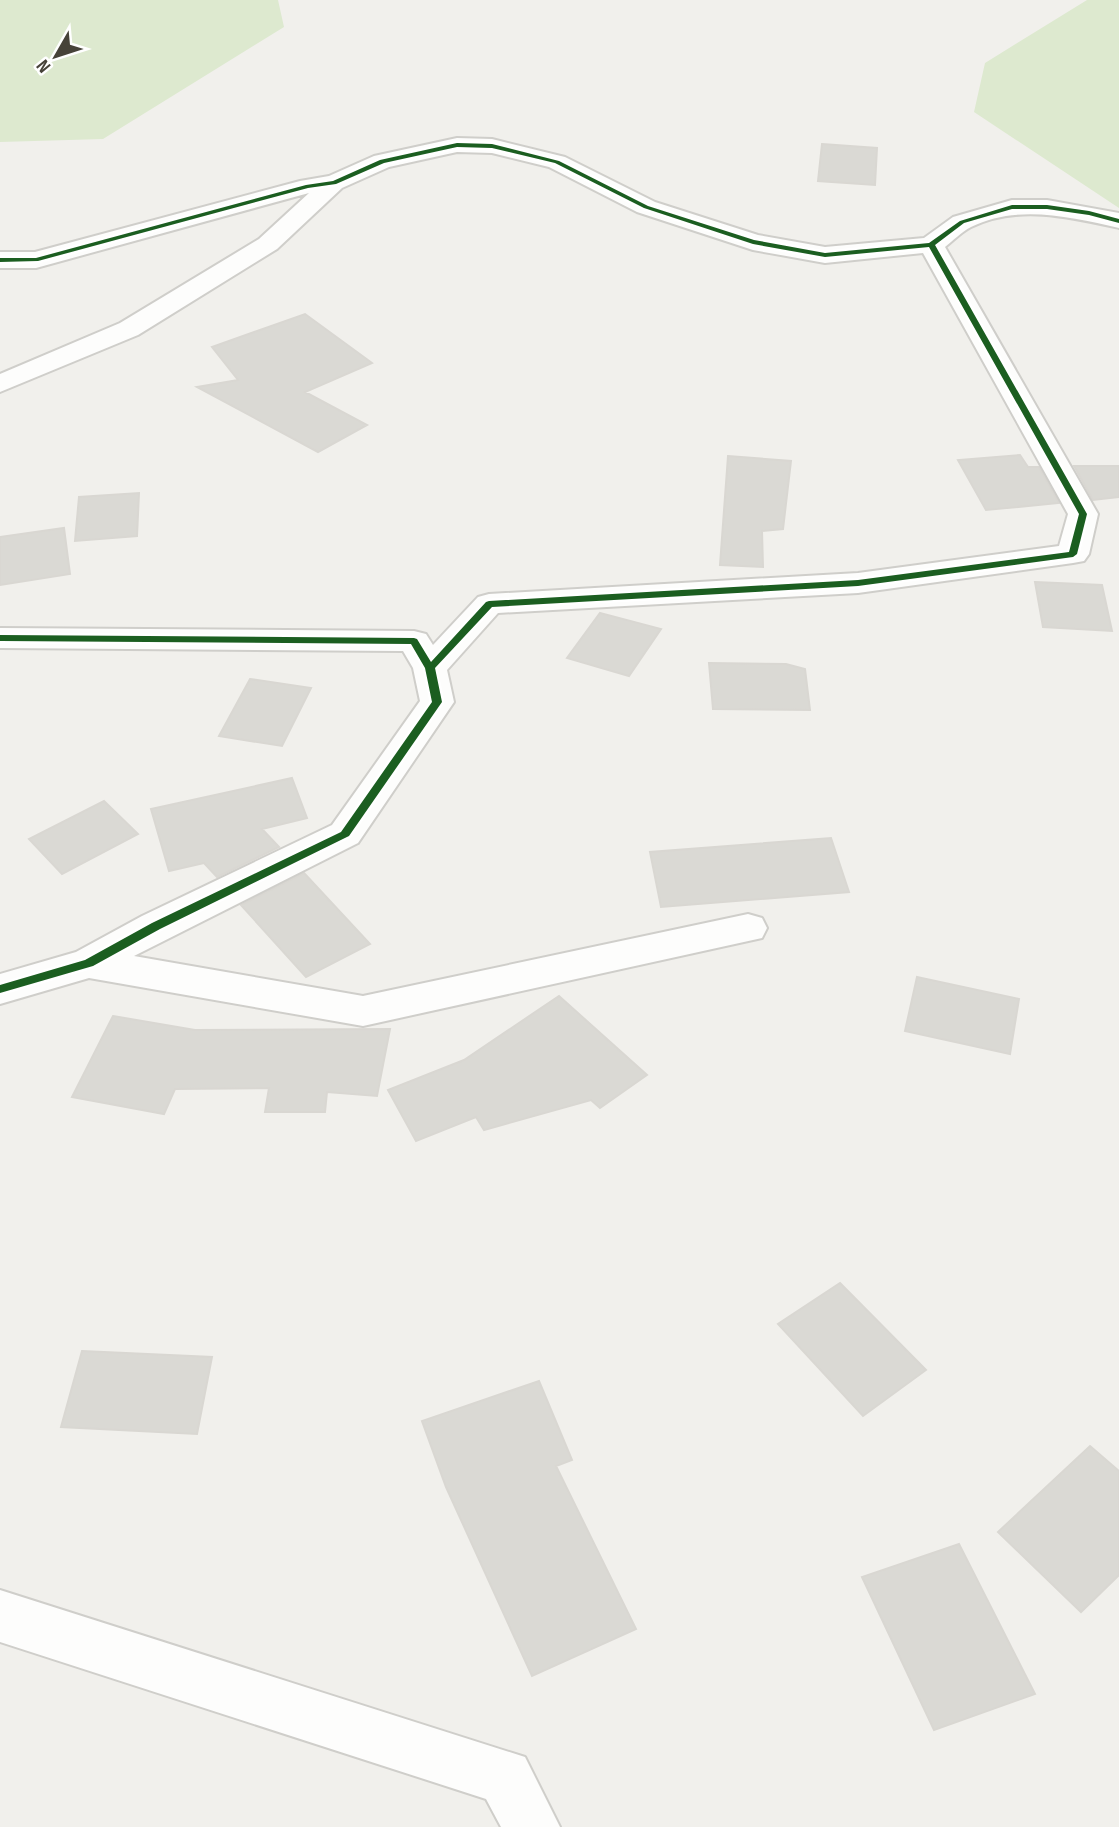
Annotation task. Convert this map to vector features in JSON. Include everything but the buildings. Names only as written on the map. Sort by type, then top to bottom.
[{"type":"street","points":[[0,260],[36,260],[308,186],[334,183],[382,161],[457,145],[492,146],[557,162],[646,207],[753,242],[825,255],[932,245],[962,222],[1012,207],[1047,207],[1089,213],[1119,221]]},
{"type":"street","points":[[0,384],[129,329],[268,244],[334,183]]},
{"type":"street","points":[[430,668],[489,604],[858,583],[1073,554],[1083,514],[932,245]]},
{"type":"street","points":[[0,638],[414,641],[430,668],[437,702],[345,834],[156,926],[89,963],[0,989]]},
{"type":"street","points":[[89,963],[363,1011],[748,928]]},
{"type":"street","points":[[0,1616],[505,1777],[532,1827]]},
{"type":"green space","points":[[0,0],[278,0],[284,27],[103,139],[0,142]]},
{"type":"green space","points":[[1087,0],[1119,0],[1119,208],[974,112],[985,63]]},
{"type":"cycle path","points":[[0,260],[36,260],[308,186],[334,183],[382,161],[457,145],[492,146],[557,162],[646,207],[753,242],[825,255],[931,245],[962,222],[1012,207],[1047,207],[1089,213],[1119,221]]},
{"type":"cycle path","points":[[430,668],[489,604],[858,583],[1073,554],[1083,514],[931,245]]},
{"type":"cycle path","points":[[0,638],[414,641],[430,668],[437,702],[345,834],[156,926],[89,963],[0,989]]}]
